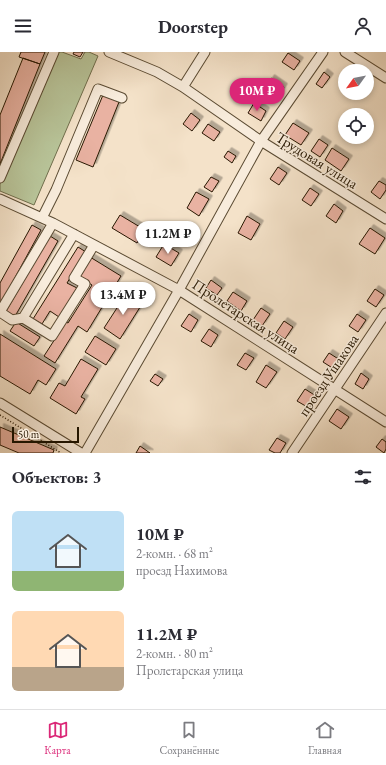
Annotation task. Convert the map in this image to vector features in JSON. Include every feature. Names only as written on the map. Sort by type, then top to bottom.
[{"type":"street","points":[[0,178],[54,52]]},
{"type":"street","name":"Трудовая улица","points":[[109,52],[157,72],[183,87],[261,141],[386,219]]},
{"type":"street","points":[[183,87],[205,52]]},
{"type":"street","points":[[85,453],[179,290],[261,141],[323,52]]},
{"type":"street","points":[[345,52],[386,78]]},
{"type":"street","points":[[42,218],[56,190],[98,89],[122,98]]},
{"type":"street","name":"Пролетарская улица","points":[[0,199],[53,223],[179,290],[386,422]]},
{"type":"street","points":[[53,223],[0,312],[12,320],[23,318],[52,336],[85,284],[74,278],[94,245]]},
{"type":"street","points":[[23,318],[74,234]]},
{"type":"street","name":"проезд Ушакова","points":[[292,453],[386,313]]},
{"type":"street","points":[[0,403],[81,453]]},
{"type":"path","points":[[0,415],[61,453]]},
{"type":"green space","points":[[56,52],[62,52],[81,59],[85,52],[98,56],[34,205],[0,191],[0,184]]},
{"type":"building","points":[[21,52],[45,52],[40,64],[19,57]]},
{"type":"building","points":[[74,52],[83,52],[80,57],[73,54]]},
{"type":"building","points":[[288,53],[300,61],[294,70],[282,62]]},
{"type":"building","points":[[23,58],[40,64],[0,164],[0,115]]},
{"type":"building","points":[[324,72],[330,77],[322,88],[316,84]]},
{"type":"building","points":[[271,78],[284,87],[278,97],[265,88]]},
{"type":"building","points":[[103,95],[119,102],[93,167],[76,160]]},
{"type":"building","points":[[254,103],[266,111],[261,121],[248,113]]},
{"type":"building","points":[[191,113],[200,120],[192,131],[183,124]]},
{"type":"building","points":[[293,123],[309,133],[301,145],[285,135]]},
{"type":"building","points":[[208,124],[220,132],[214,141],[202,133]]},
{"type":"building","points":[[319,139],[328,145],[320,157],[311,151]]},
{"type":"building","points":[[332,148],[349,159],[341,171],[325,160]]},
{"type":"building","points":[[228,151],[236,156],[232,163],[224,157]]},
{"type":"building","points":[[278,167],[287,173],[279,185],[270,179]]},
{"type":"building","points":[[211,177],[219,181],[212,192],[204,187]]},
{"type":"building","points":[[379,181],[386,185],[386,190],[380,199],[371,192]]},
{"type":"building","points":[[310,188],[319,194],[311,206],[302,200]]},
{"type":"building","points":[[196,192],[209,199],[199,216],[187,208]]},
{"type":"building","points":[[334,204],[343,211],[336,223],[326,216]]},
{"type":"building","points":[[120,215],[145,230],[137,243],[112,228]]},
{"type":"building","points":[[247,216],[260,224],[251,240],[238,233]]},
{"type":"building","points":[[32,225],[41,230],[0,305],[0,283]]},
{"type":"building","points":[[370,228],[385,238],[375,254],[359,244]]},
{"type":"building","points":[[50,236],[58,241],[14,318],[5,313]]},
{"type":"building","points":[[164,244],[179,253],[171,266],[156,257]]},
{"type":"building","points":[[78,247],[86,252],[67,283],[77,288],[59,317],[50,311],[42,324],[33,319]]},
{"type":"building","points":[[90,257],[121,276],[87,332],[78,326],[55,363],[44,356],[66,322],[68,323],[92,285],[78,276]]},
{"type":"building","points":[[211,280],[222,288],[217,295],[206,288]]},
{"type":"building","points":[[375,289],[384,295],[376,307],[367,301]]},
{"type":"building","points":[[233,292],[247,301],[241,311],[227,301]]},
{"type":"building","points":[[126,294],[142,304],[120,339],[104,328]]},
{"type":"building","points":[[261,308],[270,314],[262,326],[253,320]]},
{"type":"building","points":[[189,314],[198,320],[191,332],[181,326]]},
{"type":"building","points":[[357,314],[366,320],[358,332],[349,326]]},
{"type":"building","points":[[284,321],[293,327],[285,339],[276,333]]},
{"type":"building","points":[[16,322],[40,337],[34,346],[10,331]]},
{"type":"building","points":[[209,329],[218,335],[211,347],[201,341]]},
{"type":"building","points":[[0,334],[56,369],[46,385],[38,380],[30,394],[0,376]]},
{"type":"building","points":[[95,336],[116,349],[106,365],[85,352]]},
{"type":"building","points":[[245,353],[254,358],[246,370],[237,365]]},
{"type":"building","points":[[329,353],[340,360],[334,369],[323,362]]},
{"type":"building","points":[[81,359],[98,369],[81,397],[85,399],[76,414],[50,398],[59,383],[65,386]]},
{"type":"building","points":[[266,365],[277,372],[266,388],[256,382]]},
{"type":"building","points":[[361,373],[369,379],[363,389],[355,384]]},
{"type":"building","points":[[155,374],[163,379],[158,386],[150,381]]},
{"type":"building","points":[[305,389],[316,396],[309,408],[297,401]]},
{"type":"building","points":[[337,409],[349,417],[341,429],[329,421]]},
{"type":"building","points":[[0,427],[54,450],[53,453],[19,453],[0,445]]},
{"type":"building","points":[[277,438],[286,443],[280,453],[275,453],[269,450]]},
{"type":"building","points":[[382,439],[386,442],[386,449],[384,453],[376,447]]},
{"type":"building","points":[[140,446],[150,453],[136,453]]}]
